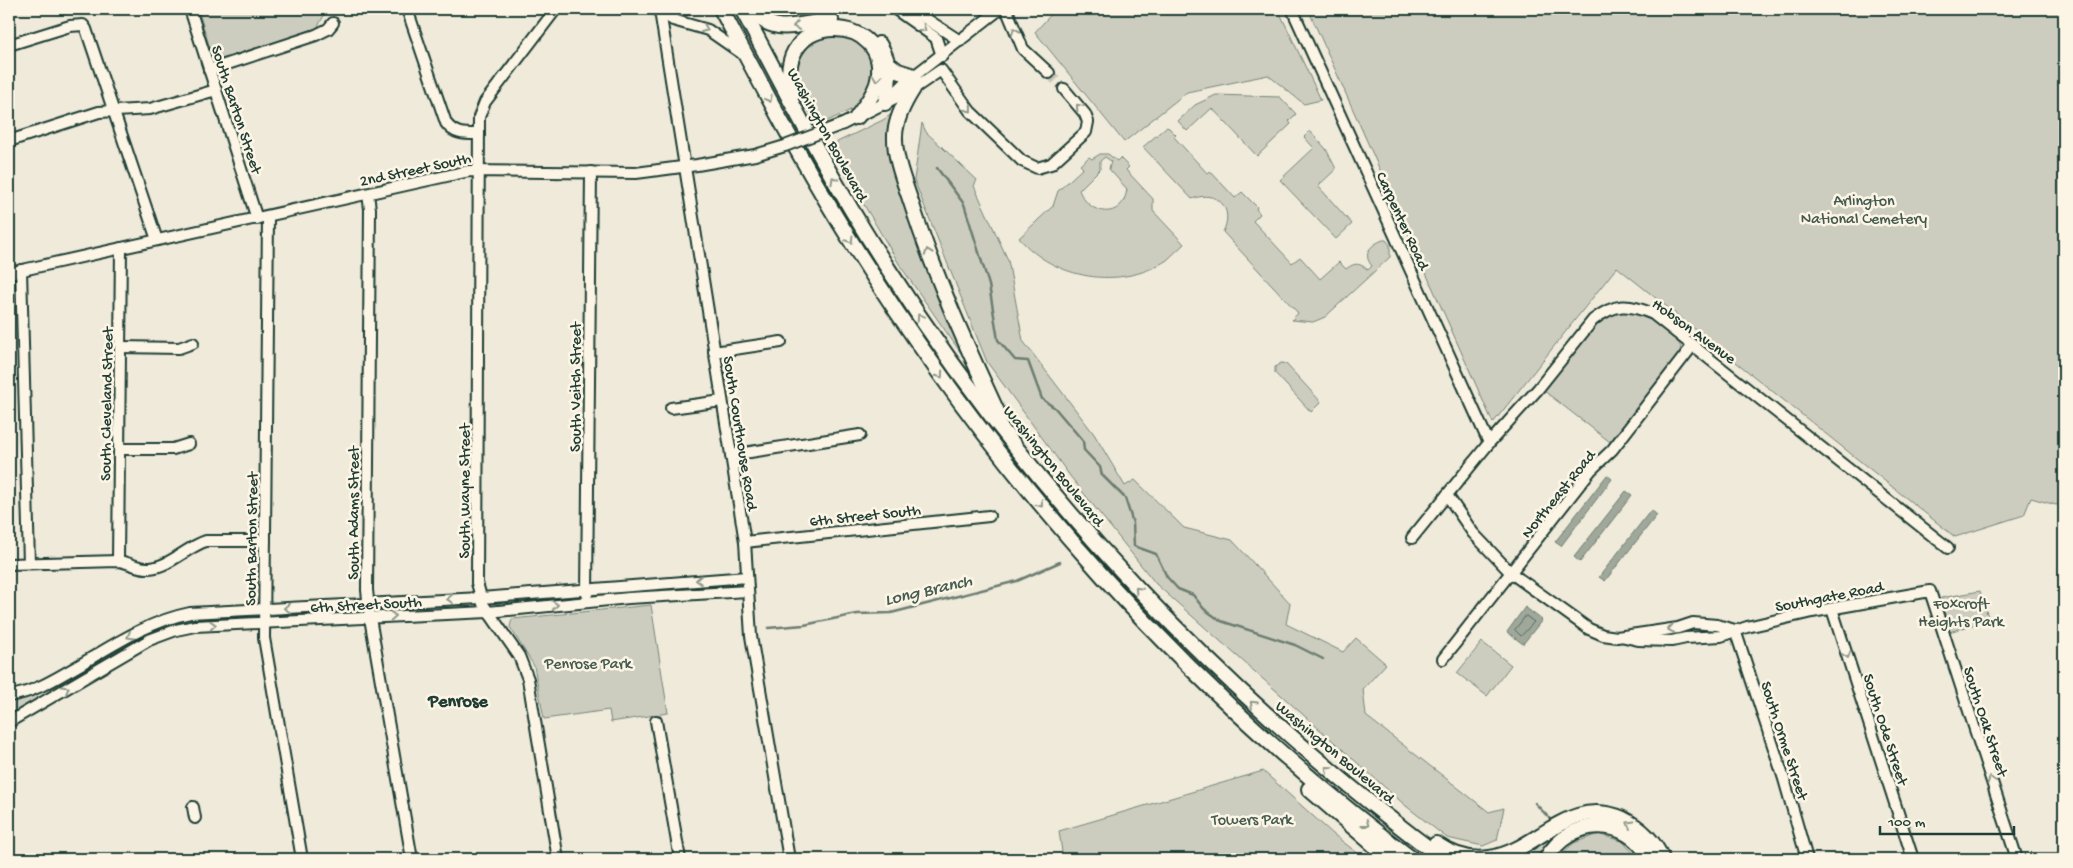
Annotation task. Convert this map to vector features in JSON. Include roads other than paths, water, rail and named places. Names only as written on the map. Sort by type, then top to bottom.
[{"type":"highway","points":[[721,9],[804,163],[845,232],[902,320],[962,405],[1028,490],[1086,558],[1151,628],[1236,713],[1302,772],[1412,859]]},
{"type":"highway","name":"Washington Boulevard","points":[[742,9],[837,186],[887,268],[961,376],[1072,516],[1159,612],[1222,675],[1289,737],[1366,800],[1443,859]]},
{"type":"highway","points":[[750,9],[762,21],[779,27],[791,27],[831,20],[851,22],[872,35],[889,64],[898,71],[920,78],[900,114],[896,130],[896,147],[901,169],[941,287],[1011,441]]},
{"type":"highway","points":[[798,115],[789,82],[792,57],[799,46],[810,35],[836,28],[854,32],[864,39],[875,54],[878,65],[876,87],[857,117]]},
{"type":"highway","points":[[885,103],[889,82],[889,64]]},
{"type":"highway","points":[[1236,713],[1279,762],[1390,859]]},
{"type":"highway","points":[[1366,800],[1446,851],[1467,858],[1488,858],[1501,855],[1563,821],[1576,816],[1599,814],[1620,818],[1640,830],[1651,841],[1662,859]]},
{"type":"highway","points":[[1546,859],[1557,844],[1570,834],[1585,828],[1599,826],[1616,829],[1630,836],[1641,845],[1650,859]]},
{"type":"street","name":"South Barton Street","points":[[190,9],[209,70],[263,218],[264,638],[302,859]]},
{"type":"street","points":[[407,9],[446,123],[452,130],[459,133],[479,134]]},
{"type":"street","name":"South Wayne Street","points":[[556,9],[482,108],[479,117],[477,583],[481,598],[488,612],[519,656],[528,679],[558,859]]},
{"type":"street","points":[[657,10],[673,12],[687,9]]},
{"type":"street","points":[[895,9],[936,38],[942,56]]},
{"type":"street","points":[[911,9],[960,40]]},
{"type":"street","name":"Carpenter Road","points":[[1292,9],[1489,443]]},
{"type":"street","points":[[657,10],[673,20],[708,30],[746,56]]},
{"type":"street","name":"South Courthouse Road","points":[[657,10],[685,167],[745,542],[753,649],[789,859]]},
{"type":"street","points":[[920,78],[960,40],[1005,10],[1023,49],[1049,73]]},
{"type":"street","points":[[209,70],[316,35],[328,29],[333,23]]},
{"type":"street","points":[[9,45],[70,26],[83,25],[89,34],[157,240]]},
{"type":"street","points":[[920,78],[941,70],[970,111],[1022,161],[1037,168],[1051,164],[1086,132],[1088,122],[1085,114],[1064,89]]},
{"type":"street","name":"2nd Street South","points":[[9,273],[480,170],[641,172],[685,167],[755,155],[786,146],[843,124],[885,103],[920,78]]},
{"type":"street","points":[[9,141],[99,112],[150,109],[216,90]]},
{"type":"street","name":"South Veitch Street","points":[[587,602],[591,172]]},
{"type":"street","name":"South Adams Street","points":[[368,194],[370,209],[368,604],[412,859]]},
{"type":"street","name":"South Cleveland Street","points":[[118,562],[121,248]]},
{"type":"street","points":[[22,270],[28,563]]},
{"type":"street","name":"Hobson Avenue","points":[[1412,538],[1489,443],[1538,389],[1592,320],[1604,312],[1619,306],[1637,307],[1653,314],[1948,548]]},
{"type":"street","points":[[714,352],[781,342]]},
{"type":"street","points":[[121,348],[179,348],[193,343]]},
{"type":"street","name":"Northeast Road","points":[[1444,659],[1591,470],[1612,450],[1693,345]]},
{"type":"street","points":[[672,408],[722,400]]},
{"type":"street","points":[[731,455],[860,435]]},
{"type":"street","points":[[120,449],[173,449],[189,444]]},
{"type":"street","name":"Southgate Road","points":[[1447,495],[1473,533],[1512,573],[1589,629],[1603,635],[1625,637],[1678,628],[1693,623],[1717,625],[1735,630],[1832,608],[1930,591]]},
{"type":"street","name":"6th Street South","points":[[745,542],[989,516]]},
{"type":"street","points":[[9,564],[128,562],[143,568],[152,568],[160,566],[206,541],[265,540]]},
{"type":"street","name":"6th Street South","points":[[9,696],[18,695],[42,686],[148,625],[168,617],[190,613],[481,598],[587,588],[748,577]]},
{"type":"street","name":"6th Street South","points":[[9,722],[149,640],[176,630],[195,626],[488,612],[587,602],[748,591]]},
{"type":"street","name":"South Oak Street","points":[[1930,591],[2017,859]]},
{"type":"street","name":"South Ode Street","points":[[1832,608],[1913,859]]},
{"type":"street","name":"South Orme Street","points":[[1735,630],[1784,779],[1807,859]]},
{"type":"street","points":[[42,686],[48,699]]},
{"type":"street","points":[[656,721],[680,859]]},
{"type":"street","points":[[193,807],[195,818]]},
{"type":"water","points":[[1607,475],[1612,479],[1561,546],[1555,542]]},
{"type":"water","points":[[1626,491],[1632,495],[1580,562],[1574,557]]},
{"type":"water","points":[[1651,510],[1657,515],[1605,581],[1599,577]]},
{"type":"water","points":[[1525,607],[1542,620],[1523,644],[1507,632]]},
{"type":"waterway","points":[[937,168],[964,204],[989,285],[998,340],[1015,360],[1028,361],[1042,399],[1055,408],[1083,441],[1084,450],[1100,467],[1102,475],[1125,498],[1133,523],[1134,546],[1156,554],[1167,577],[1178,589],[1193,595],[1204,609],[1221,621],[1295,645],[1323,659]]},
{"type":"waterway","name":"Long Branch","points":[[768,628],[804,625],[857,614],[891,613],[1017,581],[1060,562]]},
{"type":"waterway","name":"Long Branch","points":[[1535,803],[1550,819]]},
{"type":"tunnel","points":[[1049,73],[1064,89]]},
{"type":"district","name":"Penrose","points":[[458,700]]},
{"type":"park label","name":"Arlington National Cemetery","points":[[1864,208]]},
{"type":"park label","name":"Foxcroft Heights Park","points":[[1961,611]]},
{"type":"park label","name":"Penrose Park","points":[[588,662]]},
{"type":"park label","name":"Towers Park","points":[[1252,818]]}]
